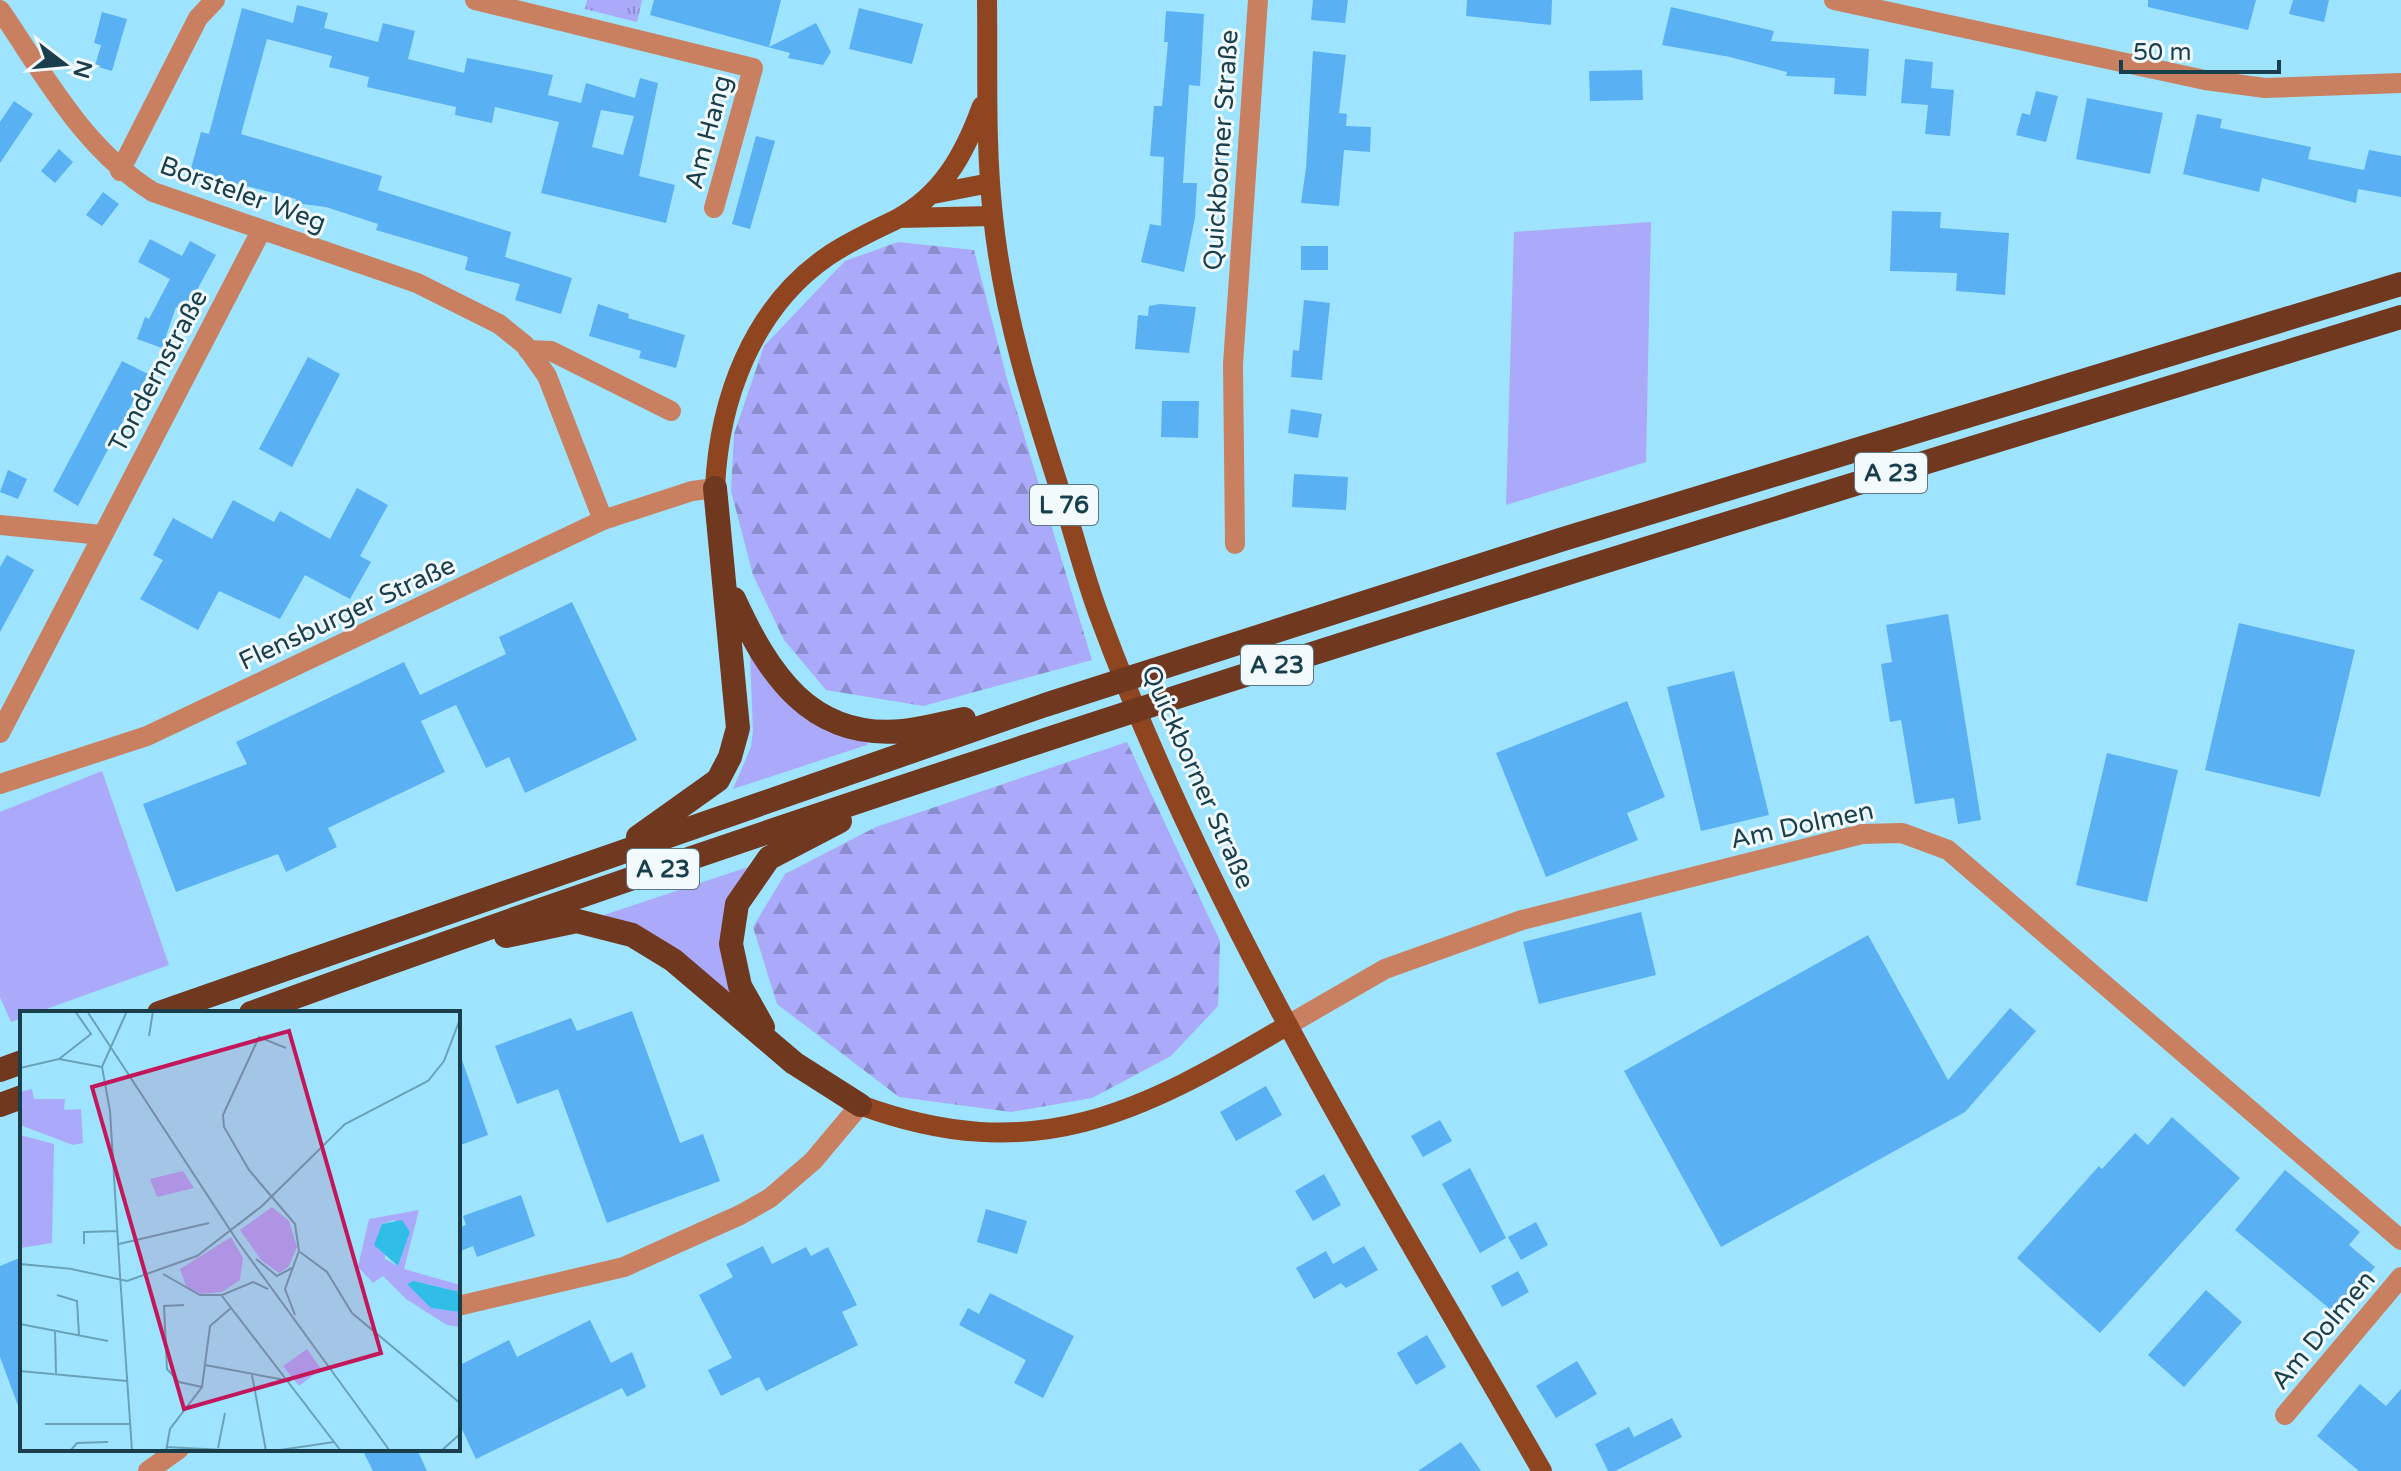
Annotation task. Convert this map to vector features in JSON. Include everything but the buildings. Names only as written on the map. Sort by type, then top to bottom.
[{"type":"highway","name":"A 23","points":[[165,1011],[1045,705],[1560,540],[2401,284]]},
{"type":"highway","name":"A 23","points":[[256,1011],[410,955],[916,782],[1381,631],[2401,317]]},
{"type":"highway","points":[[624,849],[718,780],[730,757],[738,728],[715,488]]},
{"type":"highway","points":[[726,582],[757,650],[790,691],[811,710],[836,722],[859,729],[902,731],[1045,705]]},
{"type":"highway","points":[[773,1043],[740,986],[731,944],[737,904],[769,858],[916,782]]},
{"type":"highway","points":[[410,955],[577,921],[632,935],[665,954],[823,1084],[860,1105]]},
{"type":"highway","points":[[0,1070],[20,1063]]},
{"type":"highway","points":[[0,1105],[20,1098]]},
{"type":"main road","name":"Quickborner Straße","points":[[987,0],[986,93],[990,183],[1009,312],[1028,393],[1100,617],[1158,761],[1288,1025],[1542,1471]]},
{"type":"main road","name":"Quickborner Straße","points":[[987,43],[998,0]]},
{"type":"main road","points":[[715,488],[716,458],[729,398],[755,335],[789,289],[825,258],[899,218],[933,194],[964,153],[986,93]]},
{"type":"main road","points":[[933,194],[990,183]]},
{"type":"main road","points":[[899,218],[993,216]]},
{"type":"main road","points":[[860,1105],[964,1131],[1012,1134],[1055,1130],[1100,1120],[1140,1106],[1288,1025]]},
{"type":"street","points":[[120,171],[198,18],[215,0]]},
{"type":"street","name":"Am Hang","points":[[475,0],[753,68],[714,208]]},
{"type":"street","name":"Quickborner Straße","points":[[1235,544],[1233,364],[1258,0]]},
{"type":"street","points":[[1834,0],[2205,80],[2265,88],[2401,83]]},
{"type":"street","name":"Borsteler Weg","points":[[0,10],[90,141],[120,171],[153,192],[417,283],[499,324],[528,350],[547,376],[603,520]]},
{"type":"street","name":"Tondernstraße","points":[[0,733],[261,231]]},
{"type":"street","name":"Borsteler Weg","points":[[528,350],[551,351],[671,411]]},
{"type":"street","name":"Flensburger Straße","points":[[0,784],[147,736],[603,520],[692,491],[715,488]]},
{"type":"street","points":[[0,525],[102,535]]},
{"type":"street","name":"Am Dolmen","points":[[1288,1025],[1385,969],[1522,920],[1862,834],[1902,833],[1948,850],[1995,888],[2401,1240]]},
{"type":"street","points":[[460,1306],[624,1267],[740,1215],[770,1198],[813,1161],[860,1105]]},
{"type":"street","name":"Am Dolmen","points":[[2285,1415],[2401,1277]]},
{"type":"street","points":[[148,1471],[176,1451]]},
{"type":"green space","points":[[587,0],[642,0],[637,22],[585,9]]},
{"type":"green space","points":[[1651,222],[1646,462],[1506,505],[1514,232]]},
{"type":"green space","points":[[898,242],[974,250],[1007,379],[1092,660],[923,706],[826,690],[784,640],[753,575],[731,491],[734,434],[764,346],[845,261]]},
{"type":"green space","points":[[750,656],[868,741],[867,745],[733,789],[751,747]]},
{"type":"green space","points":[[1127,742],[1220,941],[1218,1006],[1171,1056],[1092,1098],[1011,1112],[899,1097],[777,1004],[753,927],[785,874],[876,827]]},
{"type":"green space","points":[[102,771],[169,965],[41,1011],[20,1011],[20,1019],[11,1022],[0,997],[0,812]]},
{"type":"green space","points":[[751,866],[737,888],[744,1007],[604,915]]}]
